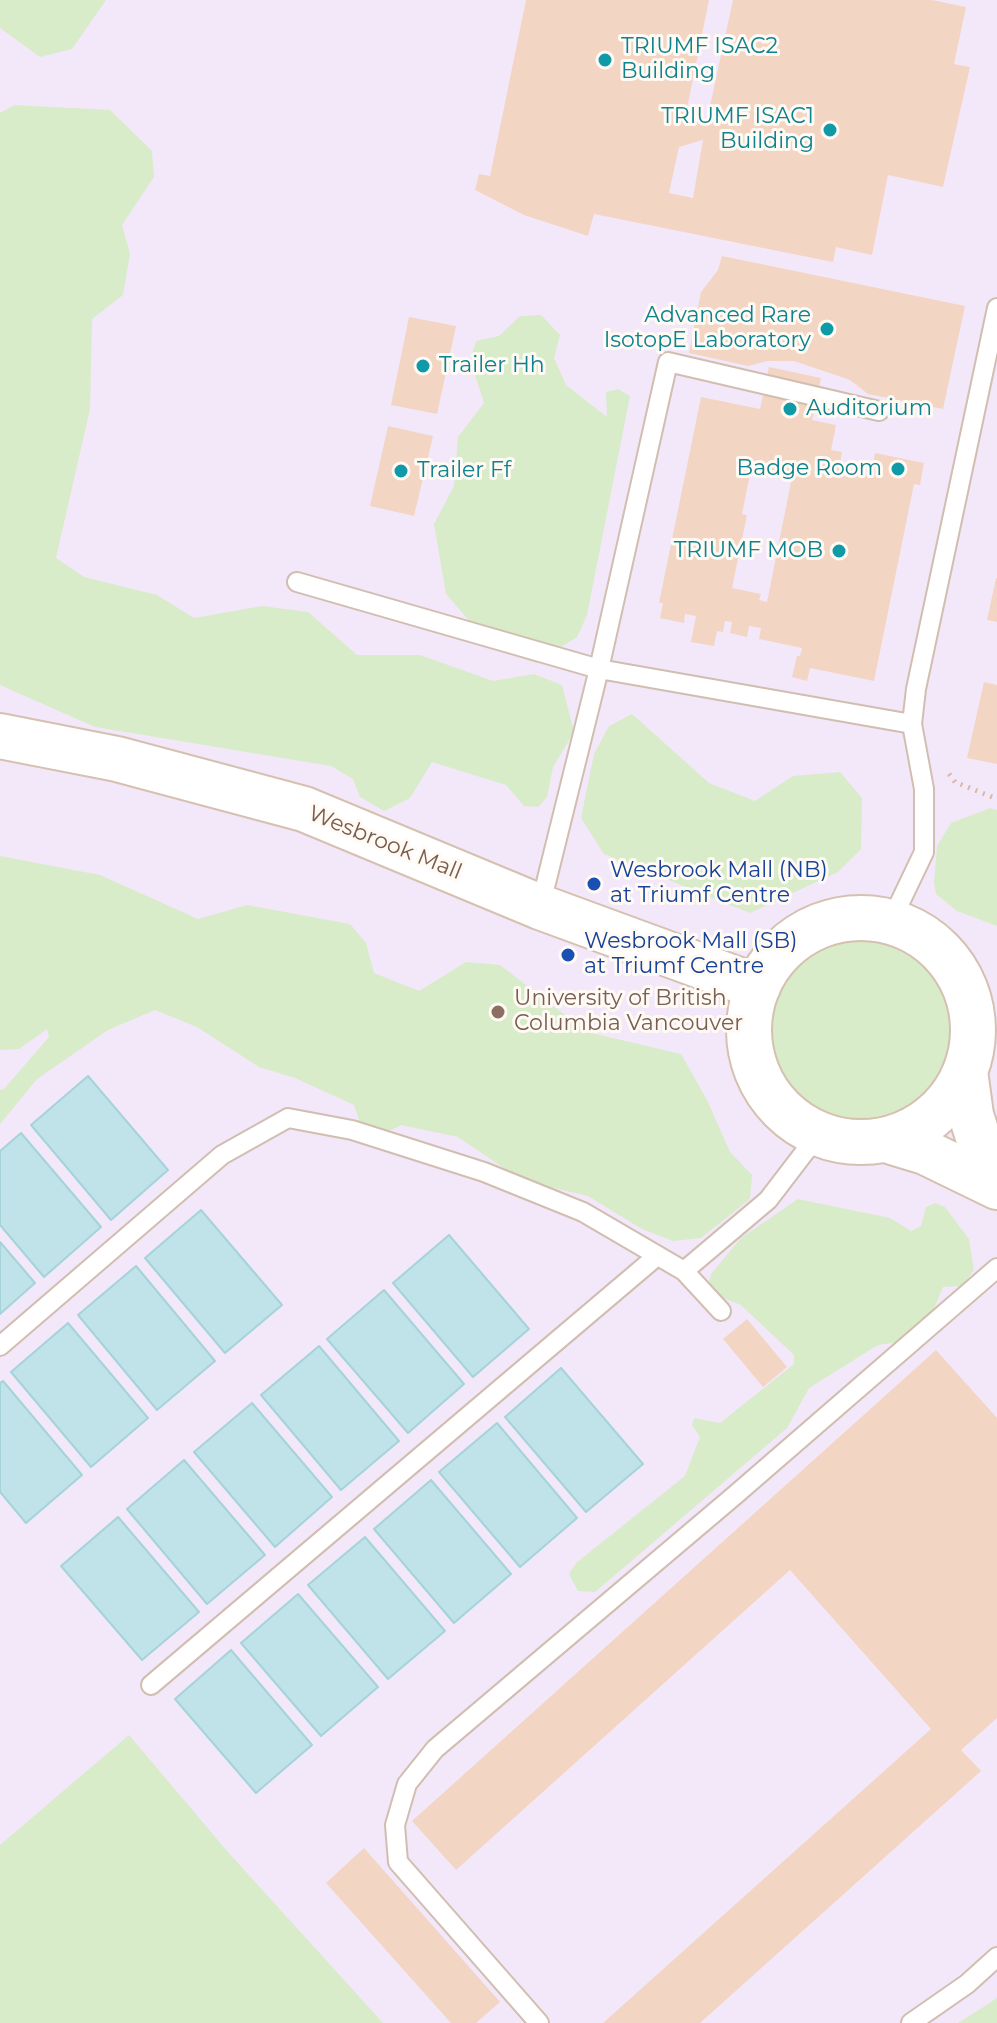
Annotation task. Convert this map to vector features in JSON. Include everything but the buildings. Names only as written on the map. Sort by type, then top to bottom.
[{"type":"street","name":"Wesbrook Mall","points":[[0,736],[117,759],[304,809],[540,907],[758,987]]},
{"type":"street","points":[[853,916],[892,919],[921,934],[945,954],[964,983],[972,1013],[972,1043],[965,1071],[938,1110],[892,1142],[865,1146],[832,1141],[790,1120],[771,1098],[753,1059],[750,1015],[758,987],[785,948],[816,926],[853,916]]},
{"type":"street","points":[[965,1071],[971,1115],[997,1186]]},
{"type":"street","points":[[892,1142],[937,1157],[997,1186]]},
{"type":"lane","points":[[892,919],[924,852],[924,789],[912,724],[916,689],[997,308]]},
{"type":"lane","points":[[540,907],[599,669],[668,362],[879,411]]},
{"type":"lane","points":[[297,582],[599,669],[912,724]]},
{"type":"lane","points":[[0,1346],[222,1155],[288,1118],[352,1130],[484,1172],[583,1212],[684,1271],[721,1311]]},
{"type":"lane","points":[[684,1271],[768,1200],[817,1136]]},
{"type":"lane","points":[[151,1685],[657,1256]]},
{"type":"lane","points":[[539,2023],[398,1862],[395,1825],[407,1784],[435,1749],[997,1268]]},
{"type":"lane","points":[[911,2023],[967,1984],[997,1957]]},
{"type":"path","points":[[947,771],[955,782],[997,799]]},
{"type":"shaded area","name":"University of British Columbia Vancouver","points":[[0,0],[997,0],[997,2023],[0,2023]]},
{"type":"green space","points":[[0,0],[106,0],[72,49],[40,57],[0,28]]},
{"type":"green space","points":[[15,105],[110,110],[152,151],[154,177],[122,225],[130,254],[123,295],[92,319],[90,409],[56,558],[84,577],[157,595],[194,618],[262,606],[308,612],[357,655],[420,655],[493,681],[534,674],[562,685],[574,732],[553,767],[547,797],[538,807],[524,806],[506,785],[432,762],[410,798],[384,811],[360,797],[353,779],[331,766],[95,727],[0,685],[0,113]]},
{"type":"green space","points":[[541,315],[560,335],[554,358],[566,385],[607,417],[606,392],[618,389],[630,396],[587,615],[577,637],[536,663],[493,648],[446,594],[434,524],[454,486],[458,437],[484,403],[470,360],[476,341],[499,336],[520,316]]},
{"type":"green space","points":[[632,714],[709,783],[755,801],[793,776],[840,772],[862,798],[861,849],[838,872],[750,913],[604,854],[581,818],[594,754],[609,726]]},
{"type":"green space","points":[[990,808],[997,810],[997,926],[957,911],[936,894],[934,882],[937,846],[951,823]]},
{"type":"green space","points":[[0,856],[100,875],[198,919],[247,905],[350,924],[366,943],[374,973],[419,991],[466,962],[500,965],[587,1032],[681,1054],[707,1100],[730,1152],[752,1175],[750,1199],[701,1238],[673,1241],[642,1229],[588,1196],[523,1181],[458,1137],[401,1125],[379,1136],[362,1129],[354,1105],[295,1078],[259,1067],[197,1027],[155,1010],[108,1030],[37,1079],[0,1124],[0,1090],[49,1037],[47,1029],[19,1049],[0,1050]]},
{"type":"green space","points":[[862,941],[898,948],[928,969],[949,999],[956,1035],[949,1071],[928,1101],[898,1122],[862,1129],[826,1122],[796,1101],[775,1071],[768,1035],[775,999],[796,969],[826,948]]},
{"type":"green space","points":[[798,1199],[890,1218],[911,1231],[921,1226],[926,1207],[935,1203],[945,1207],[969,1239],[974,1270],[962,1286],[943,1287],[930,1318],[899,1342],[878,1345],[809,1388],[787,1428],[595,1592],[578,1591],[569,1574],[576,1563],[685,1476],[700,1437],[692,1425],[694,1418],[720,1423],[794,1364],[794,1355],[741,1305],[718,1296],[708,1286],[711,1274],[741,1238]]},
{"type":"green space","points":[[129,1735],[227,1851],[383,2023],[0,2023],[0,1845]]},
{"type":"green space","points":[[997,1998],[997,2023],[958,2023],[985,2006]]},
{"type":"water","points":[[88,1076],[168,1170],[111,1220],[31,1125]]},
{"type":"water","points":[[21,1133],[101,1227],[44,1277],[0,1225],[0,1151]]},
{"type":"water","points":[[201,1210],[282,1305],[225,1353],[145,1258]]},
{"type":"water","points":[[449,1235],[529,1329],[473,1377],[393,1283]]},
{"type":"water","points":[[0,1242],[35,1283],[0,1314]]},
{"type":"water","points":[[136,1266],[215,1361],[157,1410],[78,1315]]},
{"type":"water","points":[[384,1290],[464,1384],[408,1433],[327,1339]]},
{"type":"water","points":[[68,1323],[148,1418],[91,1467],[11,1372]]},
{"type":"water","points":[[319,1346],[399,1441],[341,1490],[261,1395]]},
{"type":"water","points":[[561,1368],[643,1464],[586,1512],[505,1417]]},
{"type":"water","points":[[3,1381],[82,1475],[26,1523],[0,1492],[0,1383]]},
{"type":"water","points":[[252,1403],[332,1497],[275,1547],[194,1452]]},
{"type":"water","points":[[497,1423],[577,1518],[520,1567],[439,1472]]},
{"type":"water","points":[[184,1460],[265,1555],[207,1604],[127,1509]]},
{"type":"water","points":[[431,1480],[511,1574],[454,1623],[374,1529]]},
{"type":"water","points":[[118,1517],[199,1612],[142,1660],[61,1566]]},
{"type":"water","points":[[365,1537],[445,1631],[388,1679],[308,1585]]},
{"type":"water","points":[[298,1594],[378,1687],[321,1736],[241,1643]]},
{"type":"water","points":[[231,1650],[312,1745],[256,1793],[175,1699]]},
{"type":"place","name":"TRIUMF ISAC2 Building","points":[[605,60]]},
{"type":"place","name":"TRIUMF ISAC1 Building","points":[[830,130]]},
{"type":"place","name":"Advanced Rare IsotopE Laboratory","points":[[827,329]]},
{"type":"place","name":"Trailer Hh","points":[[423,366]]},
{"type":"place","name":"Auditorium","points":[[790,409]]},
{"type":"place","name":"Badge Room","points":[[898,469]]},
{"type":"place","name":"Trailer Ff","points":[[401,471]]},
{"type":"place","name":"TRIUMF MOB","points":[[839,551]]},
{"type":"place","name":"Wesbrook Mall (NB) at Triumf Centre","points":[[594,884]]},
{"type":"place","name":"Wesbrook Mall (SB) at Triumf Centre","points":[[568,955]]},
{"type":"place","name":"University of British Columbia Vancouver","points":[[498,1012]]}]
